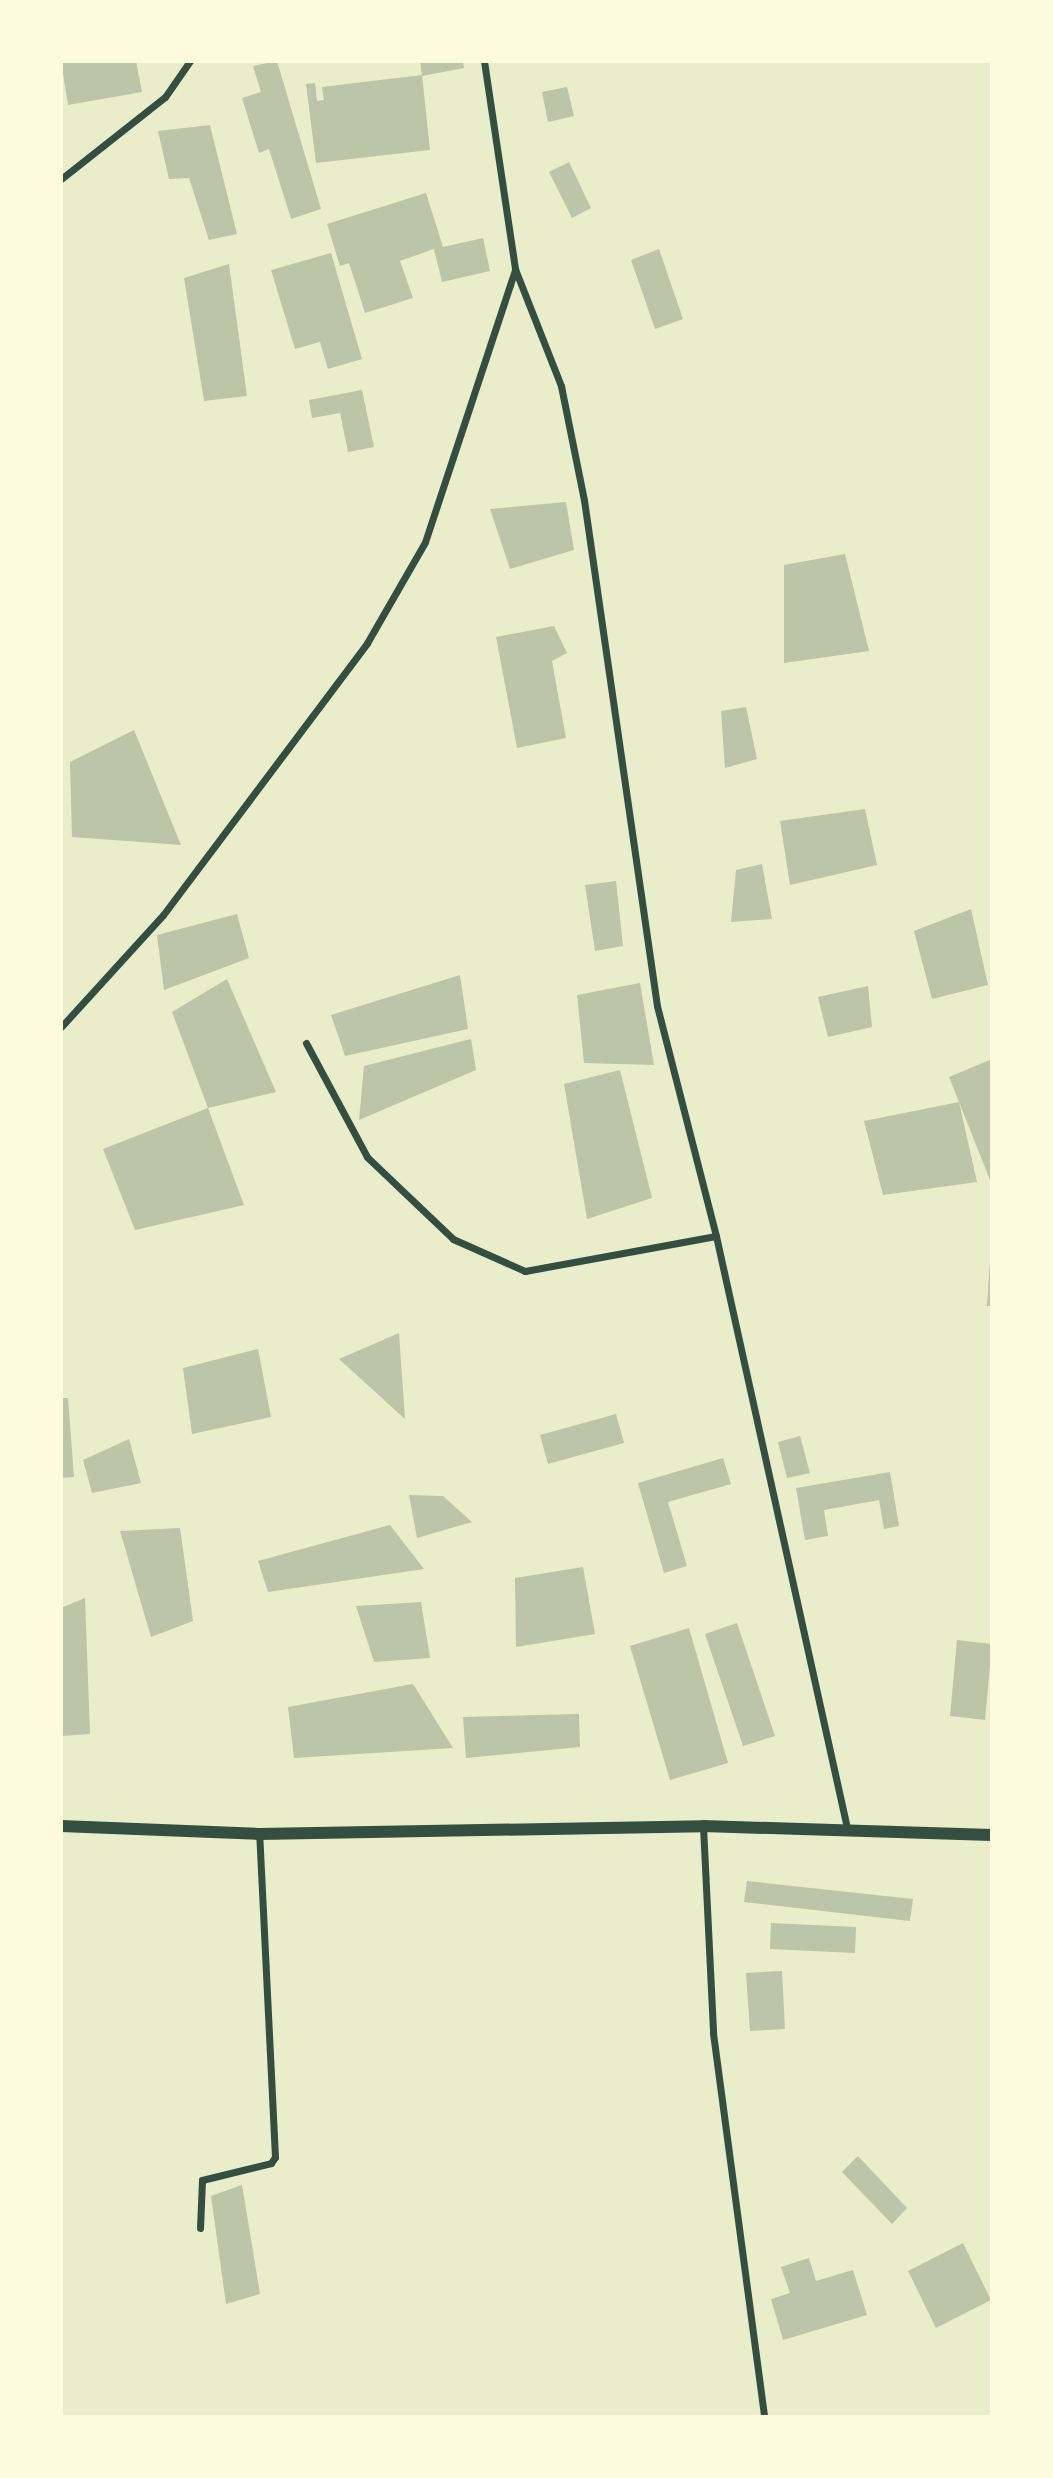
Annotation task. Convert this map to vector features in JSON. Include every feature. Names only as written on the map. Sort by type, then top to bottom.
[{"type":"street","points":[[61,179],[165,97],[190,61]]},
{"type":"street","points":[[484,61],[515,269],[561,386],[595,568],[657,1006],[716,1236],[847,1828]]},
{"type":"street","points":[[61,1027],[163,915],[367,643],[425,542],[515,269]]},
{"type":"street","points":[[306,1043],[367,1157],[453,1239],[525,1271],[716,1236]]},
{"type":"street","points":[[61,1826],[259,1834],[702,1826],[847,1828],[992,1835]]},
{"type":"street","points":[[702,1826],[713,2033],[764,2417]]},
{"type":"street","points":[[200,2228],[202,2180],[271,2164],[275,2157],[259,1834]]},
{"type":"building","points":[[61,61],[136,61],[142,92],[68,105]]},
{"type":"building","points":[[277,61],[321,209],[291,219],[269,149],[259,153],[242,98],[261,92],[253,66]]},
{"type":"building","points":[[420,61],[463,61],[464,68],[422,76]]},
{"type":"building","points":[[422,75],[430,150],[316,163],[306,84],[315,83],[317,101],[324,100],[322,87]]},
{"type":"building","points":[[567,87],[574,116],[548,122],[542,92]]},
{"type":"building","points":[[210,125],[237,234],[209,240],[189,178],[169,179],[158,131]]},
{"type":"building","points":[[569,162],[591,208],[572,218],[549,172]]},
{"type":"building","points":[[426,193],[443,247],[483,238],[490,271],[442,282],[434,249],[400,261],[413,298],[365,313],[349,263],[340,266],[327,224]]},
{"type":"building","points":[[659,249],[683,319],[655,329],[631,260]]},
{"type":"building","points":[[331,253],[362,359],[328,369],[320,342],[295,349],[271,270]]},
{"type":"building","points":[[229,264],[247,396],[204,401],[184,278]]},
{"type":"building","points":[[362,390],[374,447],[348,452],[340,413],[312,418],[309,400]]},
{"type":"building","points":[[566,502],[574,550],[510,569],[490,509]]},
{"type":"building","points":[[845,554],[869,651],[784,663],[784,565]]},
{"type":"building","points":[[554,626],[567,653],[552,661],[566,738],[517,748],[496,637]]},
{"type":"building","points":[[746,707],[757,759],[725,768],[721,711]]},
{"type":"building","points":[[134,730],[181,845],[72,837],[70,762]]},
{"type":"building","points":[[865,809],[877,865],[790,885],[780,821]]},
{"type":"building","points":[[762,864],[772,919],[731,922],[736,870]]},
{"type":"building","points":[[616,881],[623,946],[595,951],[585,885]]},
{"type":"building","points":[[971,909],[988,985],[932,999],[914,931]]},
{"type":"building","points":[[237,914],[249,958],[164,990],[157,935]]},
{"type":"building","points":[[460,975],[468,1029],[345,1056],[331,1015]]},
{"type":"building","points":[[227,979],[276,1092],[208,1108],[172,1012]]},
{"type":"building","points":[[640,983],[654,1065],[584,1063],[577,995]]},
{"type":"building","points":[[868,986],[872,1027],[828,1037],[818,997]]},
{"type":"building","points":[[471,1039],[476,1070],[359,1120],[364,1066]]},
{"type":"building","points":[[992,1059],[992,1185],[949,1077]]},
{"type":"building","points":[[620,1070],[652,1198],[587,1219],[564,1084]]},
{"type":"building","points":[[959,1102],[977,1182],[883,1195],[864,1121]]},
{"type":"building","points":[[208,1108],[244,1205],[135,1230],[103,1149]]},
{"type":"building","points":[[990,1261],[992,1306],[987,1306]]},
{"type":"building","points":[[399,1333],[405,1419],[339,1359]]},
{"type":"building","points":[[258,1349],[271,1417],[192,1434],[183,1368]]},
{"type":"building","points":[[61,1398],[68,1398],[74,1477],[61,1478]]},
{"type":"building","points":[[616,1414],[624,1443],[548,1464],[540,1435]]},
{"type":"building","points":[[800,1436],[810,1473],[787,1478],[778,1442]]},
{"type":"building","points":[[129,1439],[141,1483],[92,1493],[83,1460]]},
{"type":"building","points":[[723,1458],[731,1484],[668,1502],[687,1566],[664,1573],[638,1483]]},
{"type":"building","points":[[890,1472],[899,1526],[884,1529],[879,1500],[824,1510],[828,1536],[805,1540],[796,1488]]},
{"type":"building","points":[[409,1495],[443,1496],[472,1522],[417,1538]]},
{"type":"building","points":[[390,1525],[424,1569],[268,1592],[258,1561]]},
{"type":"building","points":[[180,1528],[193,1621],[151,1637],[120,1531]]},
{"type":"building","points":[[583,1567],[595,1634],[516,1647],[515,1578]]},
{"type":"building","points":[[85,1598],[90,1734],[61,1736],[61,1608]]},
{"type":"building","points":[[421,1602],[430,1658],[374,1662],[356,1606]]},
{"type":"building","points":[[737,1623],[775,1736],[743,1746],[705,1634]]},
{"type":"building","points":[[689,1628],[728,1763],[670,1780],[630,1646]]},
{"type":"building","points":[[957,1640],[992,1644],[985,1720],[950,1716]]},
{"type":"building","points":[[413,1684],[453,1748],[294,1758],[288,1707]]},
{"type":"building","points":[[579,1714],[580,1747],[466,1758],[463,1717]]},
{"type":"building","points":[[747,1881],[913,1899],[910,1921],[744,1902]]},
{"type":"building","points":[[771,1923],[856,1927],[855,1953],[770,1949]]},
{"type":"building","points":[[782,1971],[785,2029],[750,2031],[746,1973]]},
{"type":"building","points":[[858,2156],[907,2208],[892,2224],[842,2172]]},
{"type":"building","points":[[242,2185],[260,2294],[226,2304],[211,2196]]},
{"type":"building","points":[[963,2243],[991,2300],[936,2328],[908,2271]]},
{"type":"building","points":[[809,2258],[816,2281],[853,2270],[867,2315],[783,2340],[771,2299],[790,2293],[781,2267]]}]
